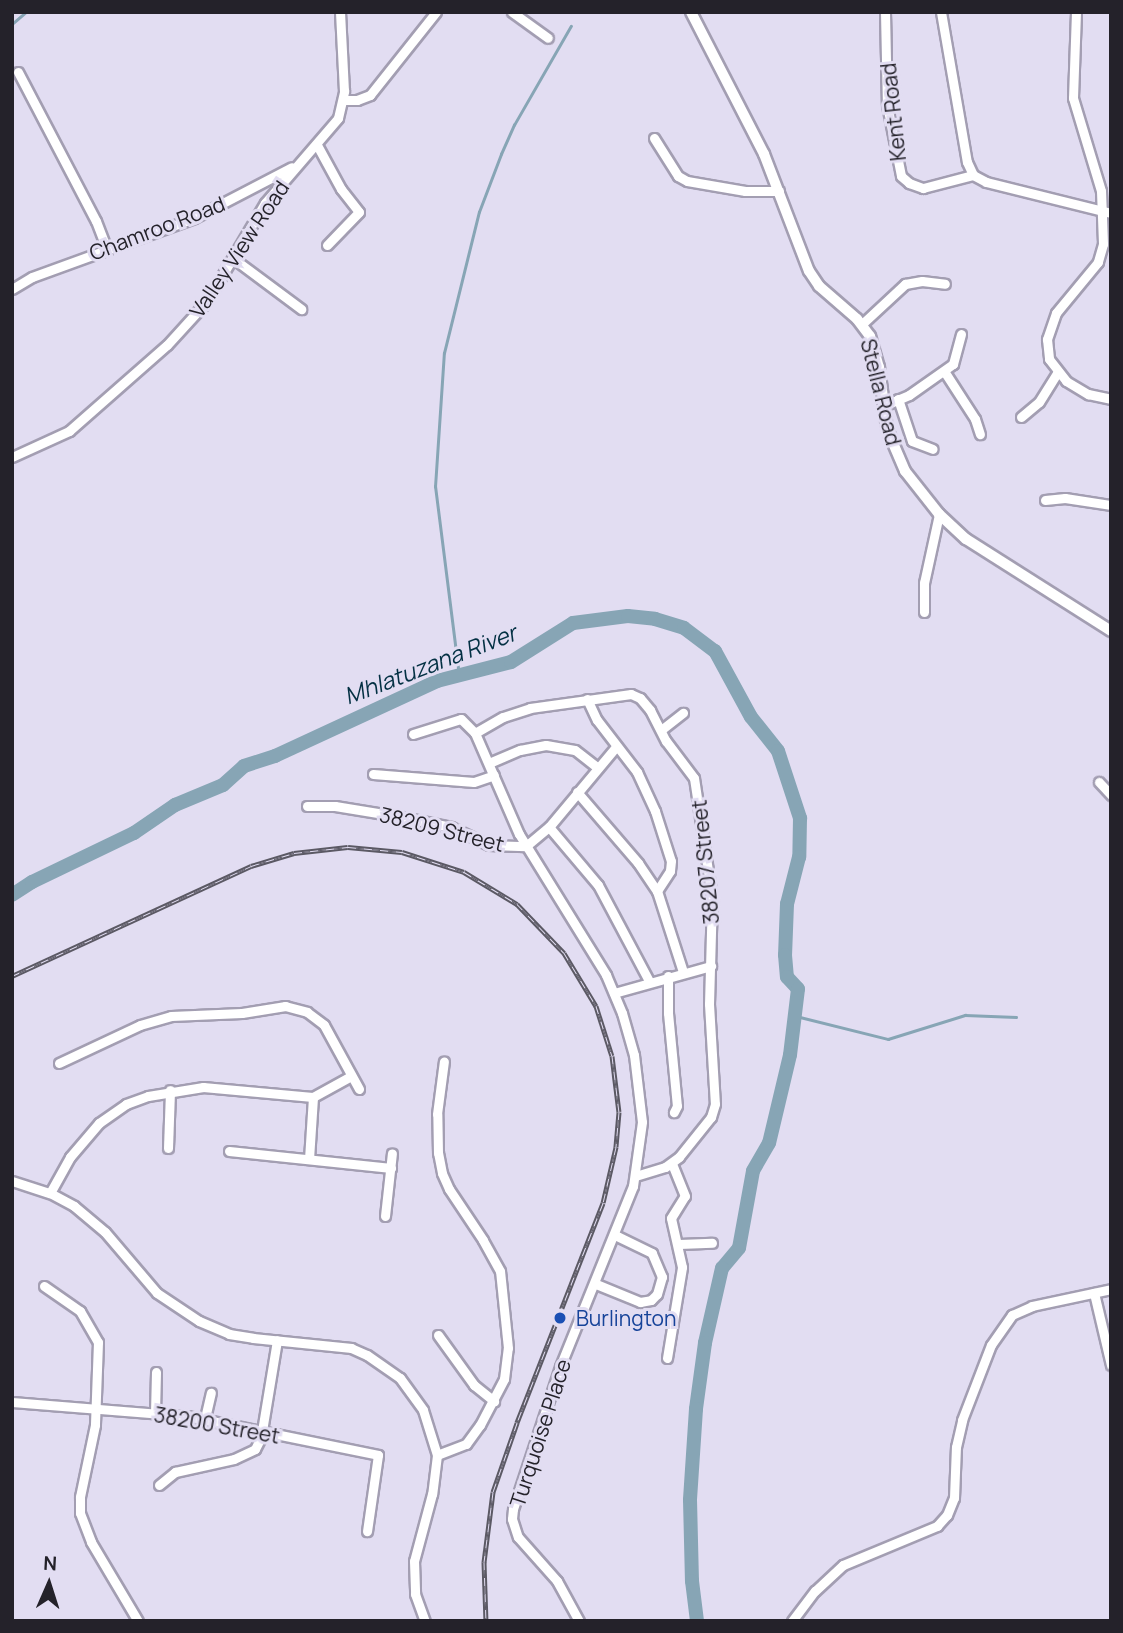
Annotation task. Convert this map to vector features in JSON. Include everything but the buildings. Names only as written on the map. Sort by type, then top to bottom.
[{"type":"main road","name":"Stella Road","points":[[695,15],[741,106],[814,279],[862,324],[876,353],[887,429],[897,457],[939,514],[984,553],[1111,631]]},
{"type":"street","name":"Valley View Road","points":[[12,457],[69,431],[91,414],[188,323],[222,280],[265,203],[338,118],[343,100],[340,12]]},
{"type":"street","points":[[343,100],[357,100],[369,95],[436,12]]},
{"type":"street","points":[[512,12],[548,38]]},
{"type":"street","name":"Kent Road","points":[[884,12],[887,104],[901,176],[909,183],[923,188],[972,175]]},
{"type":"street","points":[[941,12],[967,162],[972,175],[986,182],[1107,213]]},
{"type":"street","points":[[1076,12],[1073,98],[1107,213],[1098,262],[1056,313],[1049,326],[1049,359],[1058,372],[1080,390],[1111,399]]},
{"type":"street","points":[[18,72],[96,221],[107,249]]},
{"type":"street","points":[[654,138],[678,176],[687,181],[745,191],[779,191]]},
{"type":"street","points":[[317,145],[341,189],[359,212],[327,245]]},
{"type":"street","name":"Chamroo Road","points":[[12,289],[32,276],[194,218],[259,186],[299,162]]},
{"type":"street","points":[[234,259],[301,309]]},
{"type":"street","points":[[862,324],[905,284],[915,281],[944,284]]},
{"type":"street","points":[[883,406],[955,362],[961,334]]},
{"type":"street","points":[[944,371],[975,419],[980,434]]},
{"type":"street","points":[[1021,417],[1039,402],[1058,372]]},
{"type":"street","points":[[898,399],[912,440],[933,449]]},
{"type":"street","points":[[1045,500],[1065,498],[1111,505]]},
{"type":"street","points":[[924,612],[923,583],[939,514]]},
{"type":"street","name":"38207 Street","points":[[475,733],[515,712],[626,693],[636,695],[650,710],[661,730],[691,770],[698,792],[712,897],[709,1004],[715,1063],[715,1109],[672,1163]]},
{"type":"street","points":[[587,699],[593,713],[648,791],[669,849],[670,871],[657,891]]},
{"type":"street","points":[[661,730],[683,713]]},
{"type":"street","points":[[413,734],[461,719],[475,733]]},
{"type":"street","name":"Turquoise Place","points":[[475,733],[526,846],[566,904],[614,993],[629,1033],[638,1074],[642,1122],[636,1176],[596,1284],[555,1380],[517,1493],[512,1519],[519,1537],[557,1581],[579,1621]]},
{"type":"street","points":[[489,763],[527,748],[545,745],[575,750],[598,768]]},
{"type":"street","name":"38209 Street","points":[[307,806],[335,806],[402,817],[451,827],[497,847],[526,846],[549,827],[616,747]]},
{"type":"street","points":[[373,774],[474,782],[494,775]]},
{"type":"street","points":[[1098,782],[1111,795]]},
{"type":"street","points":[[577,792],[638,863],[657,891],[683,972]]},
{"type":"street","points":[[549,827],[598,885],[649,981]]},
{"type":"street","points":[[614,993],[649,981],[711,966]]},
{"type":"street","points":[[668,976],[668,1013],[677,1106],[674,1112]]},
{"type":"street","points":[[59,1063],[140,1025],[170,1016],[234,1013],[285,1006],[307,1012],[324,1025],[359,1089]]},
{"type":"street","points":[[437,1455],[466,1444],[494,1401],[507,1367],[502,1278],[483,1240],[449,1189],[442,1173],[436,1135],[444,1061]]},
{"type":"street","points":[[50,1193],[69,1157],[99,1123],[126,1104],[170,1090],[217,1087],[313,1097],[351,1076]]},
{"type":"street","points":[[168,1148],[170,1090]]},
{"type":"street","points":[[309,1159],[313,1097]]},
{"type":"street","points":[[229,1151],[391,1168]]},
{"type":"street","points":[[385,1216],[392,1153]]},
{"type":"street","points":[[636,1176],[672,1163],[685,1196],[671,1218],[679,1244],[682,1267],[667,1358]]},
{"type":"street","points":[[12,1181],[50,1193],[74,1206],[98,1226],[148,1283],[174,1307],[229,1334],[351,1348],[388,1368],[415,1396],[423,1410],[437,1455],[432,1493],[414,1561],[415,1594],[425,1621]]},
{"type":"street","points":[[596,1284],[640,1302],[651,1300],[657,1294],[662,1278],[652,1252],[615,1235]]},
{"type":"street","points":[[679,1244],[712,1243]]},
{"type":"street","points":[[44,1286],[80,1311],[95,1336],[99,1350],[94,1438],[80,1497],[80,1513],[91,1542],[138,1621]]},
{"type":"street","points":[[792,1621],[815,1591],[843,1565],[937,1526],[947,1516],[954,1498],[956,1447],[962,1420],[991,1345],[1012,1315],[1032,1306],[1111,1289]]},
{"type":"street","points":[[1094,1293],[1111,1366]]},
{"type":"street","points":[[438,1335],[474,1385],[494,1401]]},
{"type":"street","points":[[159,1485],[182,1469],[243,1457],[255,1449],[262,1431],[277,1340]]},
{"type":"street","points":[[155,1413],[156,1372]]},
{"type":"street","points":[[205,1419],[211,1394]]},
{"type":"street","name":"38200 Street","points":[[12,1402],[205,1419],[379,1455],[367,1531]]},
{"type":"waterway","points":[[12,24],[26,12]]},
{"type":"waterway","points":[[459,676],[435,487],[444,353],[479,212],[501,154],[514,125],[571,26]]},
{"type":"waterway","name":"Mhlatuzana River","points":[[12,895],[32,882],[134,833],[175,805],[223,785],[244,766],[275,756],[437,681],[511,662],[573,623],[628,616],[655,619],[684,628],[715,651],[751,717],[778,751],[800,818],[799,857],[787,904],[785,955],[787,977],[798,989],[790,1055],[769,1143],[753,1171],[739,1248],[722,1268],[705,1343],[696,1409],[690,1500],[692,1581],[697,1621]]},
{"type":"waterway","points":[[796,1016],[888,1039],[965,1015],[1016,1017]]},
{"type":"railway","points":[[12,976],[251,866],[294,853],[348,847],[402,852],[464,872],[517,904],[564,953],[596,1006],[612,1056],[619,1112],[616,1147],[603,1203],[517,1423],[493,1492],[484,1562],[486,1621]]},
{"type":"place","name":"Burlington","points":[[560,1318]]}]
